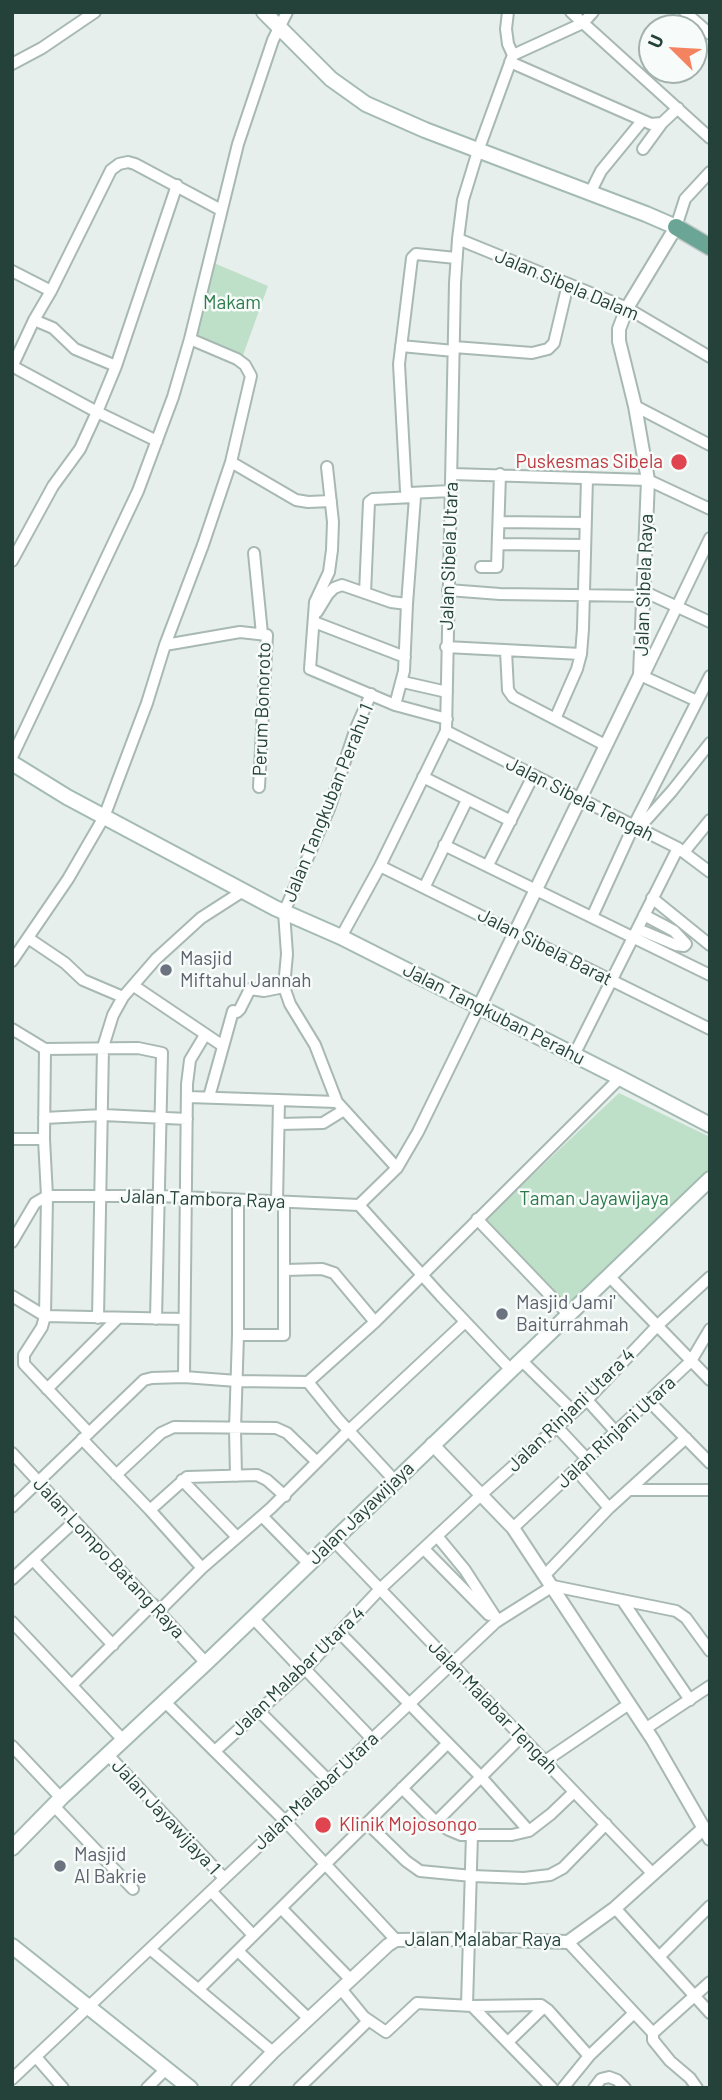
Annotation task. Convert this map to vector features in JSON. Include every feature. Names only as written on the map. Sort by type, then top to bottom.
[{"type":"main road","points":[[264,12],[344,89],[366,104],[478,151],[646,214],[710,247]]},
{"type":"main road","name":"Jalan Tangkuban Perahu","points":[[12,763],[66,797],[245,892],[341,937],[710,1125]]},
{"type":"main road","name":"Jalan Jayawijaya","points":[[12,1848],[710,1179]]},
{"type":"main road","points":[[12,1947],[190,2088]]},
{"type":"street","points":[[12,64],[42,48],[95,12]]},
{"type":"street","points":[[12,757],[138,491],[157,441],[190,339],[238,144],[273,40],[287,12]]},
{"type":"street","points":[[571,12],[710,138]]},
{"type":"street","points":[[511,59],[583,23],[593,12]]},
{"type":"street","points":[[685,12],[710,34]]},
{"type":"street","points":[[507,13],[506,29],[511,59]]},
{"type":"street","points":[[511,59],[642,121],[650,124],[662,123]]},
{"type":"street","name":"Jalan Sibela Utara","points":[[341,937],[380,866],[447,725],[446,647],[457,239],[463,200],[511,59]]},
{"type":"street","points":[[643,149],[662,123],[678,108]]},
{"type":"street","points":[[590,193],[601,171],[642,121]]},
{"type":"street","points":[[157,441],[12,366],[111,170],[119,164],[135,164],[221,210]]},
{"type":"street","points":[[676,228],[685,200],[710,172]]},
{"type":"street","points":[[12,561],[54,486],[80,449],[97,412],[116,366],[177,186]]},
{"type":"street","name":"Jalan Sibela Raya","points":[[479,1007],[605,745],[642,676],[648,480],[635,406],[619,341],[619,329],[627,308],[676,228]]},
{"type":"street","name":"Jalan Sibela Dalam","points":[[457,239],[627,308],[710,357]]},
{"type":"street","points":[[451,493],[406,491],[399,364],[414,255],[456,258]]},
{"type":"street","points":[[12,271],[51,291]]},
{"type":"street","points":[[401,345],[540,352],[554,343],[568,284]]},
{"type":"street","points":[[34,320],[53,328],[75,349],[116,366]]},
{"type":"street","points":[[12,961],[68,879],[104,817],[231,462],[251,376],[245,365],[237,359],[190,339]]},
{"type":"street","points":[[635,406],[710,445]]},
{"type":"street","points":[[231,462],[304,502],[331,501]]},
{"type":"street","points":[[314,620],[315,602],[330,566],[333,531],[327,467]]},
{"type":"street","points":[[452,474],[648,480],[710,509]]},
{"type":"street","points":[[481,567],[497,567],[500,474]]},
{"type":"street","points":[[555,719],[581,654],[587,478]]},
{"type":"street","points":[[365,593],[368,510],[371,500],[451,493]]},
{"type":"street","points":[[396,705],[403,682],[415,497]]},
{"type":"street","points":[[499,522],[586,523]]},
{"type":"street","points":[[697,701],[642,676],[710,538]]},
{"type":"street","points":[[498,544],[585,545]]},
{"type":"street","name":"Perum Bonoroto","points":[[254,553],[262,634]]},
{"type":"street","points":[[314,620],[321,604],[334,588],[342,585],[391,602],[407,604]]},
{"type":"street","points":[[449,590],[500,594],[643,593],[710,622]]},
{"type":"street","points":[[314,620],[404,657]]},
{"type":"street","name":"Jalan Sibela Tengah","points":[[314,620],[310,669],[447,725],[533,776],[681,850],[710,872]]},
{"type":"street","name":"Perum Bonoroto","points":[[165,645],[240,632],[267,635],[259,786]]},
{"type":"street","points":[[446,647],[581,654]]},
{"type":"street","points":[[506,651],[510,694],[605,745]]},
{"type":"street","points":[[592,917],[710,676]]},
{"type":"street","points":[[403,682],[447,692]]},
{"type":"street","name":"Jalan Tangkuban Perahu 1","points":[[280,910],[330,809],[356,728],[371,694]]},
{"type":"street","points":[[636,826],[672,790],[710,743]]},
{"type":"street","points":[[488,865],[533,776]]},
{"type":"street","points":[[423,777],[511,821]]},
{"type":"street","points":[[425,886],[467,800]]},
{"type":"street","points":[[574,1055],[652,898],[681,850],[710,820]]},
{"type":"street","points":[[444,845],[592,917],[676,946],[686,944],[674,932],[644,915]]},
{"type":"street","name":"Jalan Sibela Barat","points":[[380,866],[707,1028]]},
{"type":"street","points":[[97,1318],[103,1047],[113,1015],[123,997],[182,934],[201,918],[245,892]]},
{"type":"street","points":[[652,898],[710,945]]},
{"type":"street","points":[[280,910],[287,954],[284,987],[290,1004],[315,1045],[341,1106],[397,1168]]},
{"type":"street","points":[[635,934],[710,975]]},
{"type":"street","points":[[28,938],[65,963],[83,980],[123,997]]},
{"type":"street","points":[[134,986],[220,1044]]},
{"type":"street","points":[[209,1097],[233,1012],[240,1009],[250,989],[264,991],[284,987]]},
{"type":"street","points":[[479,1007],[418,1132],[397,1168],[359,1205],[465,1322],[574,1412]]},
{"type":"street","points":[[707,1028],[710,1016]]},
{"type":"street","points":[[12,1029],[45,1049],[138,1048],[162,1053],[156,1319]]},
{"type":"street","points":[[184,1377],[188,1067],[205,1035]]},
{"type":"street","points":[[45,1049],[45,1315],[42,1327],[23,1359],[116,1475],[202,1568]]},
{"type":"street","points":[[12,1507],[144,1380],[184,1377],[307,1382],[376,1322],[620,1078]]},
{"type":"street","points":[[188,1097],[279,1100],[341,1106]]},
{"type":"street","points":[[238,1335],[284,1335],[285,1270],[279,1100]]},
{"type":"street","points":[[279,1124],[323,1123],[341,1106]]},
{"type":"street","points":[[44,1118],[103,1115],[187,1119]]},
{"type":"street","points":[[12,1139],[44,1139]]},
{"type":"street","points":[[12,1242],[35,1203],[47,1196]]},
{"type":"street","name":"Jalan Tambora Raya","points":[[47,1196],[159,1196],[359,1205]]},
{"type":"street","points":[[236,1476],[238,1200]]},
{"type":"street","points":[[478,1219],[568,1314]]},
{"type":"street","points":[[285,1270],[322,1269],[334,1273],[376,1322]]},
{"type":"street","points":[[608,1275],[710,1380]]},
{"type":"street","name":"Jalan Rinjani Utara 4","points":[[437,1536],[587,1400],[658,1325],[710,1276]]},
{"type":"street","points":[[12,1296],[45,1315],[184,1319]]},
{"type":"street","points":[[47,1389],[118,1318]]},
{"type":"street","points":[[72,1685],[113,1645],[285,1496],[349,1430],[465,1322]]},
{"type":"street","name":"Jalan Rinjani Utara","points":[[513,1528],[691,1361],[710,1329]]},
{"type":"street","points":[[307,1382],[395,1480]]},
{"type":"street","points":[[587,1400],[616,1432]]},
{"type":"street","points":[[649,1401],[710,1463]]},
{"type":"street","points":[[557,1427],[587,1459]]},
{"type":"street","points":[[116,1475],[167,1429],[276,1428],[283,1430],[317,1462]]},
{"type":"street","points":[[545,1575],[609,1508],[686,1438]]},
{"type":"street","points":[[432,1444],[513,1528],[554,1586],[645,1729],[706,1834]]},
{"type":"street","name":"Jalan Lompo Batang Raya","points":[[12,1453],[206,1663]]},
{"type":"street","points":[[576,1470],[609,1508]]},
{"type":"street","points":[[150,1510],[182,1480],[192,1476],[260,1476],[285,1496]]},
{"type":"street","points":[[182,1480],[237,1537]]},
{"type":"street","points":[[629,1490],[710,1490]]},
{"type":"street","points":[[262,1516],[309,1564]]},
{"type":"street","points":[[12,1579],[75,1521]]},
{"type":"street","points":[[437,1536],[465,1570],[497,1622]]},
{"type":"street","name":"Jalan Malabar Utara 4","points":[[215,1751],[304,1670],[380,1589],[437,1536]]},
{"type":"street","name":"Jalan Malabar Tengah","points":[[333,1540],[653,1874]]},
{"type":"street","points":[[424,1549],[497,1622]]},
{"type":"street","points":[[33,1560],[113,1645]]},
{"type":"street","points":[[554,1586],[680,1613],[710,1651]]},
{"type":"street","name":"Jalan Malabar Utara","points":[[12,2079],[497,1622],[554,1586]]},
{"type":"street","points":[[622,1600],[690,1700]]},
{"type":"street","points":[[253,1618],[372,1739]]},
{"type":"street","points":[[12,1622],[124,1741]]},
{"type":"street","points":[[340,1633],[481,1777],[528,1831]]},
{"type":"street","points":[[645,1729],[710,1686]]},
{"type":"street","points":[[165,1702],[285,1821],[396,1940]]},
{"type":"street","points":[[545,1761],[629,1704]]},
{"type":"street","points":[[259,1711],[329,1781]]},
{"type":"street","points":[[436,1822],[522,1737]]},
{"type":"street","points":[[199,1989],[447,1743]]},
{"type":"street","points":[[12,1746],[133,1889]]},
{"type":"street","name":"Jalan Jayawijaya 1","points":[[108,1755],[223,1878]]},
{"type":"street","points":[[402,1788],[436,1822],[461,1835],[512,1835],[528,1831],[575,1791]]},
{"type":"street","points":[[367,1823],[416,1868],[425,1872],[536,1878],[563,1868],[606,1824]]},
{"type":"street","name":"Jalan Malabar Raya","points":[[238,2088],[273,2052],[396,1940],[568,1942],[615,1908],[653,1874],[706,1834]]},
{"type":"street","points":[[472,1835],[470,2006],[552,2088]]},
{"type":"street","points":[[211,1891],[253,1935]]},
{"type":"street","points":[[660,1956],[710,1906]]},
{"type":"street","points":[[281,1908],[346,1984],[368,2021],[388,2032],[417,2003],[470,2006],[538,2004],[544,2007],[589,2056]]},
{"type":"street","points":[[615,1908],[710,2013]]},
{"type":"street","points":[[568,1942],[653,2033],[653,2040],[670,2061],[690,2077],[697,2088]]},
{"type":"street","points":[[150,1949],[273,2052]]},
{"type":"street","points":[[238,1951],[309,2019]]},
{"type":"street","points":[[653,2033],[710,1982]]},
{"type":"street","points":[[508,2042],[544,2007]]},
{"type":"street","points":[[563,2088],[589,2056],[634,2014]]},
{"type":"street","points":[[299,2088],[368,2021]]},
{"type":"street","points":[[36,2057],[63,2088]]},
{"type":"street","points":[[147,2088],[166,2069]]},
{"type":"street","points":[[594,2088],[601,2080],[609,2077],[625,2088]]},
{"type":"green space","name":"Makam","points":[[214,263],[268,286],[242,358],[192,338]]},
{"type":"green space","name":"Taman Jayawijaya","points":[[619,1093],[710,1137],[710,1172],[568,1307],[484,1221]]},
{"type":"place","name":"Puskesmas Sibela","points":[[679,462]]},
{"type":"place","name":"Masjid Miftahul Jannah","points":[[166,970]]},
{"type":"place","name":"Masjid Jami' Baiturrahmah","points":[[502,1314]]},
{"type":"place","name":"Klinik Mojosongo","points":[[323,1825]]},
{"type":"place","name":"Masjid Al Bakrie","points":[[60,1866]]}]
